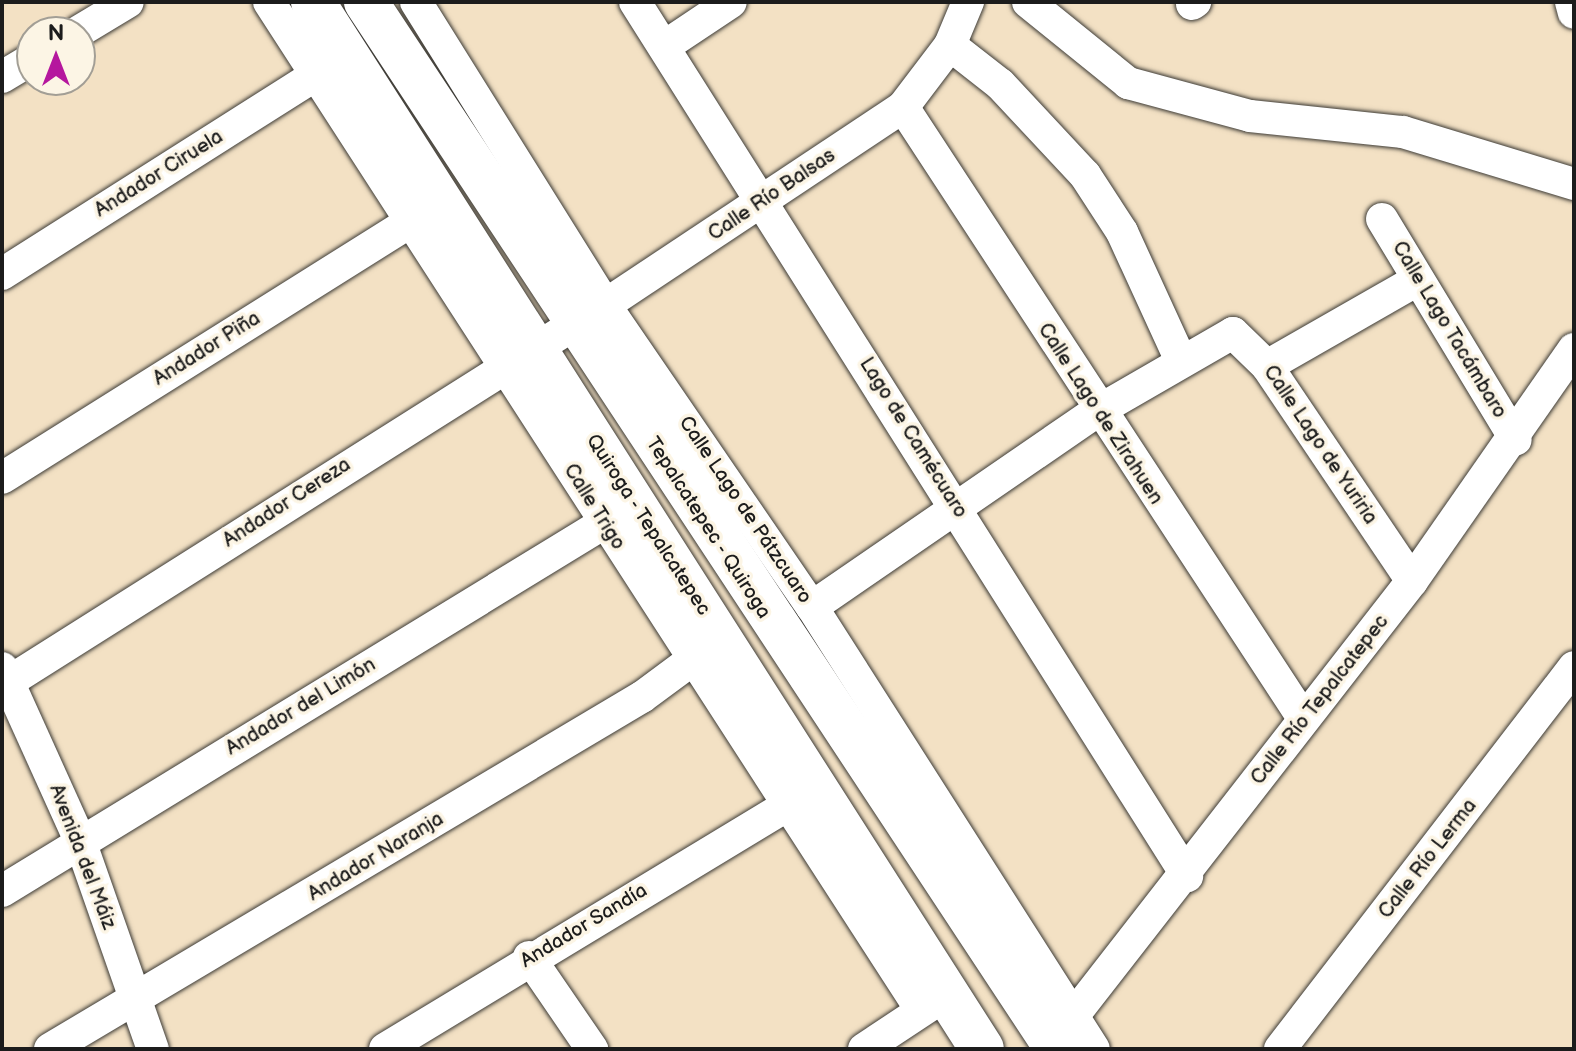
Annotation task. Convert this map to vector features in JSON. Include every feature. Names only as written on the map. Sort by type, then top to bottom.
[{"type":"main road","name":"Quiroga - Tepalcatepec","points":[[313,2],[521,354],[934,1002],[982,1049]]},
{"type":"main road","name":"Tepalcatepec - Quiroga","points":[[366,2],[589,314],[1070,1039]]},
{"type":"street","points":[[96,21],[128,2]]},
{"type":"street","name":"Calle Trigo","points":[[269,2],[412,221],[521,354],[601,525],[696,657],[785,807],[934,1002]]},
{"type":"street","name":"Calle Lago de Pátzcuaro","points":[[416,2],[589,314],[812,607],[1070,1039]]},
{"type":"street","name":"Lago de Camécuaro","points":[[635,2],[957,506],[1187,876]]},
{"type":"street","points":[[665,46],[731,2]]},
{"type":"street","name":"Calle Río Balsas","points":[[589,314],[764,202],[903,107],[950,45],[968,2]]},
{"type":"street","points":[[1028,2],[1128,83],[1250,116],[1403,132],[1574,184]]},
{"type":"street","points":[[1571,2],[1574,13]]},
{"type":"street","points":[[812,607],[1096,412],[1181,361],[1122,232],[1085,175],[1000,84],[950,45]]},
{"type":"street","name":"Andador Ciruela","points":[[2,274],[317,74]]},
{"type":"street","name":"Calle Lago de Zirahuen","points":[[903,107],[1096,412],[1303,718]]},
{"type":"street","name":"Calle Lago Tacámbaro","points":[[1382,219],[1516,440]]},
{"type":"street","name":"Andador Piña","points":[[2,478],[412,221]]},
{"type":"street","points":[[1267,366],[1417,280]]},
{"type":"street","name":"Andador Cereza","points":[[4,678],[589,314]]},
{"type":"street","name":"Calle Lago de Yuriria","points":[[1181,361],[1214,339],[1247,339],[1412,581]]},
{"type":"street","name":"Calle Río Tepalcatepec","points":[[1070,1039],[1303,718],[1412,581],[1516,440],[1574,349]]},
{"type":"street","name":"Andador del Limón","points":[[2,891],[601,525]]},
{"type":"street","name":"Andador Naranja","points":[[50,1049],[642,697],[696,657]]},
{"type":"street","name":"Calle Río Lerma","points":[[1280,1049],[1574,667]]},
{"type":"street","name":"Avenida del Máiz","points":[[4,678],[80,841],[153,1049]]},
{"type":"street","name":"Andador Sandía","points":[[385,1049],[529,957],[785,807]]},
{"type":"street","points":[[529,957],[592,1049]]},
{"type":"street","points":[[864,1049],[934,1002]]}]
